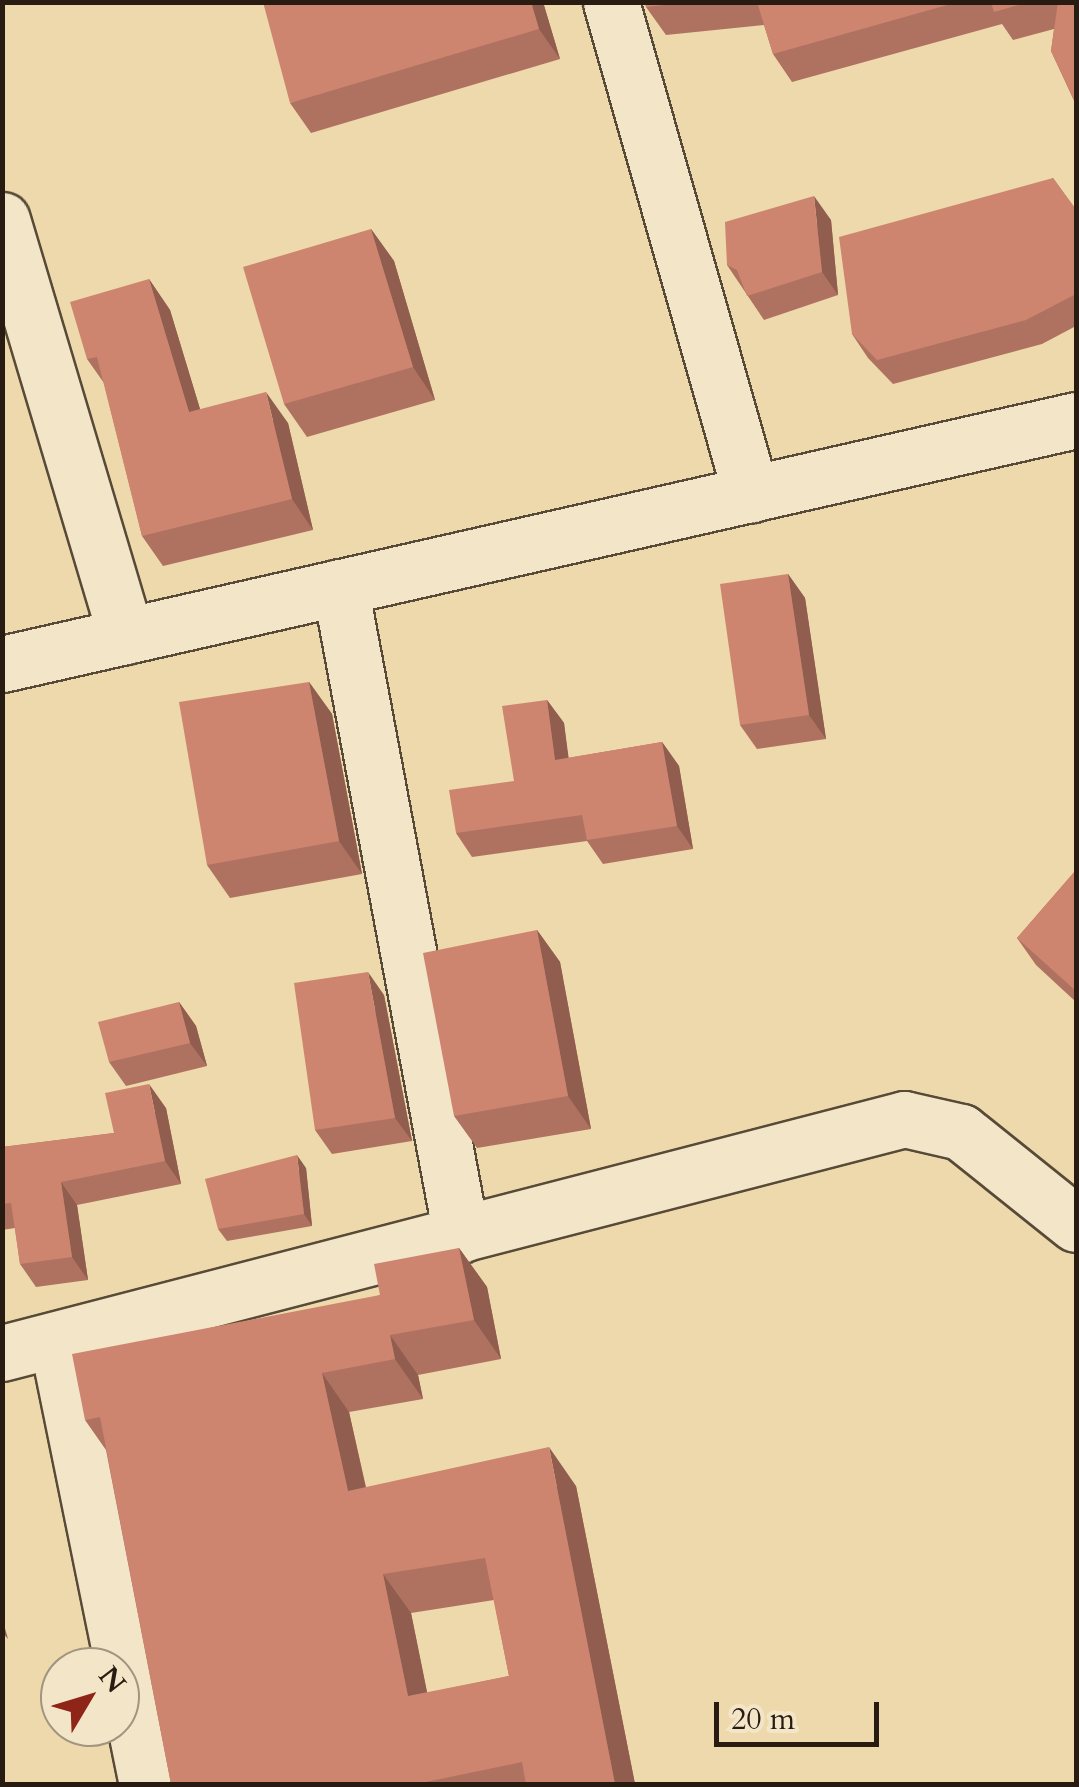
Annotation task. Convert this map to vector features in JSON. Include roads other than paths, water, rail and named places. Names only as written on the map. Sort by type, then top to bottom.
[{"type":"street","points":[[611,2],[751,494]]},
{"type":"street","points":[[2,220],[126,636]]},
{"type":"street","points":[[2,664],[1076,420]]},
{"type":"street","points":[[340,588],[461,1235]]},
{"type":"street","points":[[2,1353],[57,1342],[904,1118],[962,1132],[1076,1224]]},
{"type":"street","points":[[57,1342],[147,1784]]}]
